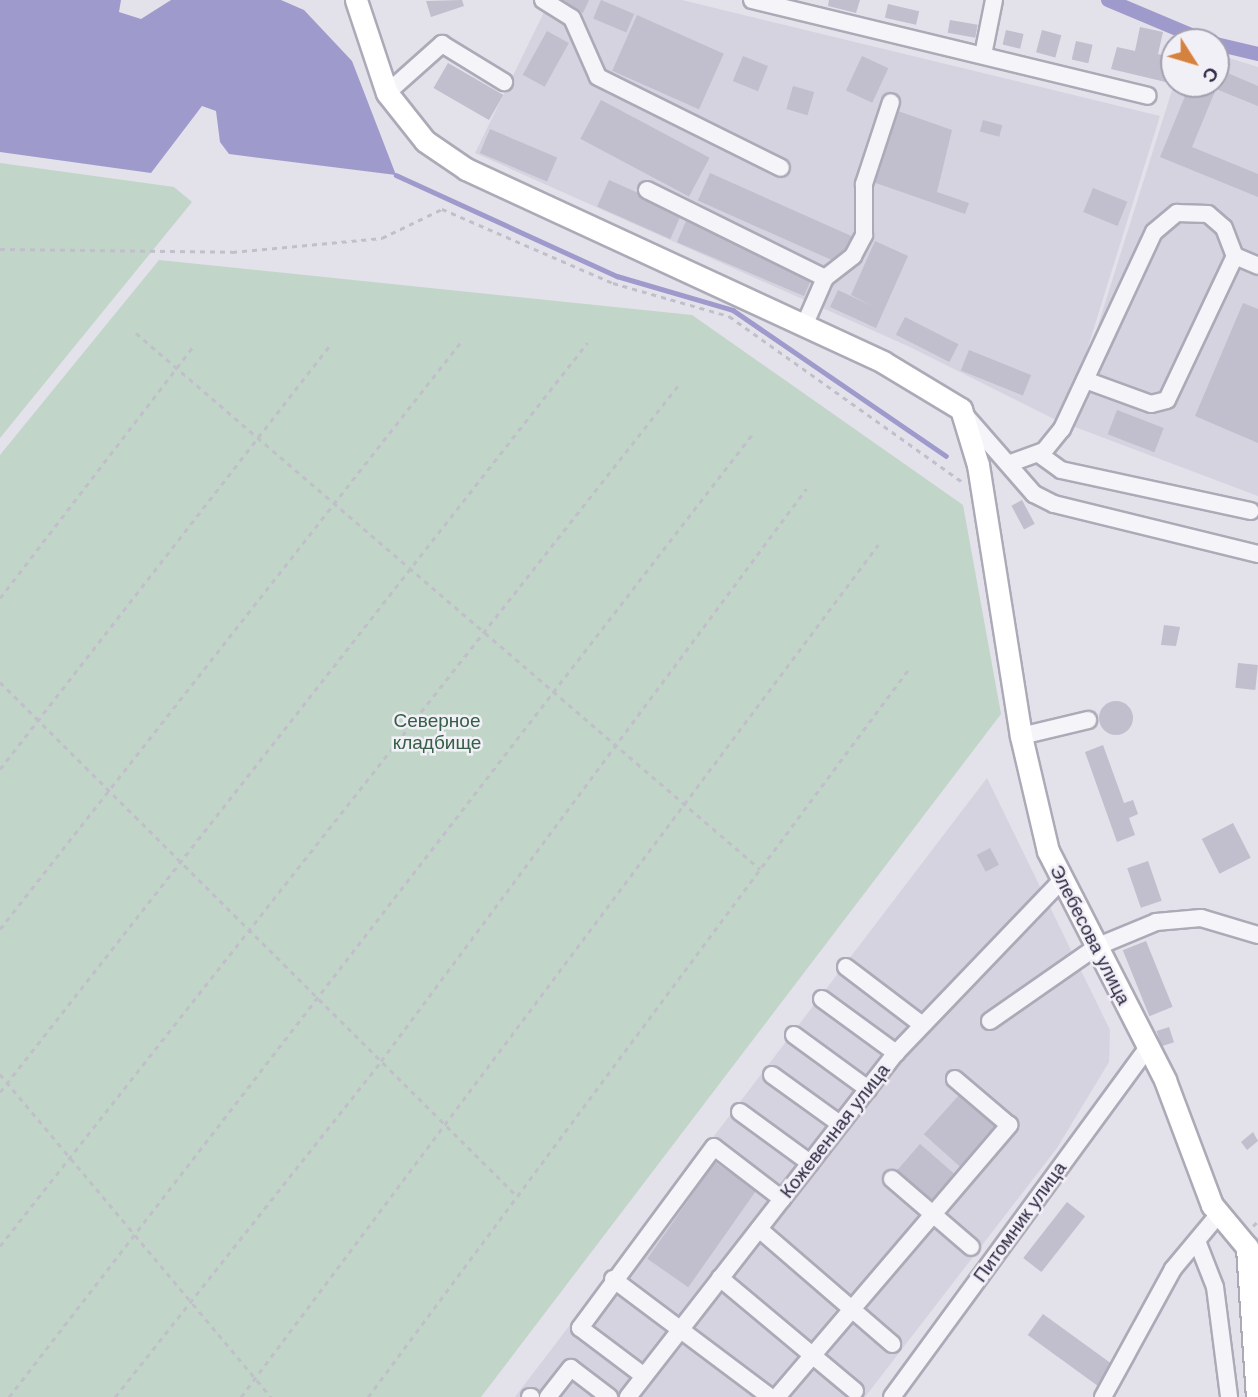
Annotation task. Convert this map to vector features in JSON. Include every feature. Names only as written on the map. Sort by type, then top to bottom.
[{"type":"main road","points":[[356,0],[387,93],[425,141],[466,169],[883,362],[961,410]]},
{"type":"main road","name":"Элебесова улица","points":[[961,410],[978,465],[1021,736],[1060,882],[1148,1047],[1218,1215],[1251,1257],[1257,1397]]},
{"type":"street","points":[[543,0],[572,18],[598,78],[781,168]]},
{"type":"street","points":[[752,0],[1148,96]]},
{"type":"street","points":[[983,55],[994,0]]},
{"type":"street","points":[[387,93],[442,44],[504,82]]},
{"type":"street","points":[[804,326],[825,278],[853,257],[864,235],[864,184],[891,102]]},
{"type":"street","points":[[647,190],[825,278]]},
{"type":"street","points":[[1009,464],[1038,454],[1062,429],[1164,220],[1177,213],[1208,214],[1224,228],[1235,256],[1258,266]]},
{"type":"street","points":[[1085,380],[1151,404],[1167,400],[1235,256]]},
{"type":"street","points":[[961,410],[1034,494],[1054,504],[1258,554]]},
{"type":"street","points":[[1038,454],[1061,470],[1251,512]]},
{"type":"street","points":[[1021,736],[1088,720]]},
{"type":"street","name":"Кожевенная улица","points":[[628,1397],[896,1053],[1060,882]]},
{"type":"street","points":[[990,1021],[1096,947],[1171,918],[1201,918],[1258,935]]},
{"type":"street","points":[[846,967],[921,1024]]},
{"type":"street","points":[[822,999],[896,1053]]},
{"type":"street","points":[[794,1035],[868,1089]]},
{"type":"street","name":"Питомник улица","points":[[892,1397],[1148,1047]]},
{"type":"street","points":[[772,1075],[840,1124]]},
{"type":"street","points":[[778,1397],[1009,1125],[955,1079]]},
{"type":"street","points":[[740,1112],[810,1163]]},
{"type":"street","points":[[644,1376],[580,1328],[613,1279],[714,1147],[782,1199]]},
{"type":"street","points":[[892,1179],[971,1247]]},
{"type":"street","points":[[1103,1397],[1173,1269],[1218,1215]]},
{"type":"street","points":[[759,1229],[892,1344]]},
{"type":"street","points":[[1196,1241],[1215,1287],[1229,1397]]},
{"type":"street","points":[[720,1278],[855,1391]]},
{"type":"street","points":[[613,1279],[770,1397]]},
{"type":"street","points":[[548,1397],[571,1368],[609,1397]]},
{"type":"path","points":[[0,249],[232,252],[382,238],[442,209],[613,283],[729,316],[969,486]]},
{"type":"path","points":[[136,333],[760,869]]},
{"type":"path","points":[[0,929],[460,343]]},
{"type":"path","points":[[0,1092],[587,343]]},
{"type":"path","points":[[0,598],[194,345]]},
{"type":"path","points":[[0,769],[330,345]]},
{"type":"path","points":[[0,1246],[681,382]]},
{"type":"path","points":[[9,1397],[556,694],[754,432]]},
{"type":"path","points":[[114,1397],[381,1061],[806,489]]},
{"type":"path","points":[[241,1397],[878,545]]},
{"type":"path","points":[[368,1397],[908,670]]},
{"type":"path","points":[[0,682],[517,1196]]},
{"type":"path","points":[[0,1074],[271,1397]]},
{"type":"shaded area","points":[[0,0],[121,0],[119,12],[141,19],[171,0],[281,0],[304,10],[352,61],[396,175],[229,154],[220,142],[216,111],[202,106],[151,173],[0,152]]},
{"type":"shaded area","points":[[550,0],[682,0],[1160,116],[1064,424],[910,347],[475,153]]},
{"type":"shaded area","points":[[1230,58],[1258,67],[1258,496],[1067,424],[1170,98],[1230,98]]},
{"type":"shaded area","points":[[987,778],[1110,1030],[1109,1062],[1057,1148],[865,1397],[515,1397]]},
{"type":"green space","points":[[0,163],[174,187],[192,202],[0,438]]},
{"type":"green space","name":"Северное кладбище","points":[[159,260],[692,315],[963,505],[1001,714],[481,1397],[0,1397],[0,455]]},
{"type":"building","points":[[462,0],[464,6],[431,17],[426,1]]},
{"type":"building","points":[[561,0],[589,0],[583,13]]},
{"type":"building","points":[[601,0],[634,14],[626,32],[593,18]]},
{"type":"building","points":[[829,0],[860,0],[856,13],[828,6]]},
{"type":"building","points":[[888,4],[919,11],[916,25],[885,18]]},
{"type":"building","points":[[637,15],[724,54],[699,109],[612,71]]},
{"type":"building","points":[[950,20],[978,25],[975,38],[948,33]]},
{"type":"building","points":[[1140,27],[1160,31],[1160,81],[1111,69],[1117,47],[1135,51]]},
{"type":"building","points":[[1006,30],[1024,34],[1020,49],[1003,45]]},
{"type":"building","points":[[1042,30],[1061,35],[1055,57],[1036,52]]},
{"type":"building","points":[[547,31],[569,43],[545,87],[523,75]]},
{"type":"building","points":[[1076,41],[1093,45],[1088,63],[1072,60]]},
{"type":"building","points":[[743,56],[768,66],[758,91],[733,81]]},
{"type":"building","points":[[862,56],[888,68],[872,103],[846,90]]},
{"type":"building","points":[[448,63],[503,95],[489,120],[434,88]]},
{"type":"building","points":[[1230,74],[1258,86],[1258,106],[1230,95]]},
{"type":"building","points":[[793,86],[814,92],[808,115],[786,109]]},
{"type":"building","points":[[1184,98],[1212,98],[1192,147],[1258,174],[1258,197],[1160,157]]},
{"type":"building","points":[[601,100],[710,158],[689,197],[580,139]]},
{"type":"building","points":[[895,110],[952,130],[937,192],[969,203],[965,214],[870,181]]},
{"type":"building","points":[[983,120],[1002,125],[999,137],[980,132]]},
{"type":"building","points":[[490,129],[557,158],[547,181],[480,153]]},
{"type":"building","points":[[710,173],[853,236],[840,264],[698,200]]},
{"type":"building","points":[[609,180],[682,213],[670,239],[597,206]]},
{"type":"building","points":[[1093,188],[1127,202],[1118,226],[1083,212]]},
{"type":"building","points":[[686,221],[813,275],[804,296],[677,242]]},
{"type":"building","points":[[875,241],[908,256],[876,328],[830,307],[838,290],[874,307],[851,295]]},
{"type":"building","points":[[1243,303],[1258,309],[1258,443],[1195,416]]},
{"type":"building","points":[[905,317],[958,344],[949,362],[896,335]]},
{"type":"building","points":[[969,350],[1031,375],[1023,395],[961,370]]},
{"type":"building","points":[[1117,410],[1164,428],[1154,452],[1108,434]]},
{"type":"building","points":[[1022,500],[1035,524],[1024,529],[1011,506]]},
{"type":"building","points":[[1164,625],[1180,627],[1176,646],[1161,645]]},
{"type":"building","points":[[1238,663],[1258,665],[1255,690],[1235,688]]},
{"type":"building","points":[[1116,701],[1128,706],[1133,718],[1128,730],[1116,735],[1104,730],[1099,718],[1104,706]]},
{"type":"building","points":[[1103,745],[1124,803],[1133,800],[1138,814],[1129,818],[1135,835],[1117,842],[1085,752]]},
{"type":"building","points":[[1233,823],[1251,858],[1220,874],[1202,839]]},
{"type":"building","points":[[990,848],[999,865],[986,872],[977,855]]},
{"type":"building","points":[[1148,861],[1162,901],[1141,908],[1127,868]]},
{"type":"building","points":[[1146,941],[1173,1007],[1149,1016],[1123,950]]},
{"type":"building","points":[[1169,1027],[1174,1042],[1162,1046],[1157,1031]]},
{"type":"building","points":[[960,1094],[997,1127],[961,1168],[924,1134]]},
{"type":"building","points":[[1253,1132],[1258,1141],[1247,1150],[1241,1142]]},
{"type":"building","points":[[920,1144],[956,1175],[930,1206],[894,1174]]},
{"type":"building","points":[[715,1162],[756,1191],[688,1287],[647,1259]]},
{"type":"building","points":[[1067,1202],[1085,1216],[1041,1272],[1023,1258]]},
{"type":"building","points":[[1043,1314],[1113,1365],[1097,1386],[1028,1335]]},
{"type":"waterway","points":[[1108,0],[1175,28]]},
{"type":"waterway","points":[[1230,47],[1258,54]]},
{"type":"waterway","points":[[396,175],[617,276],[733,310],[946,456]]}]
